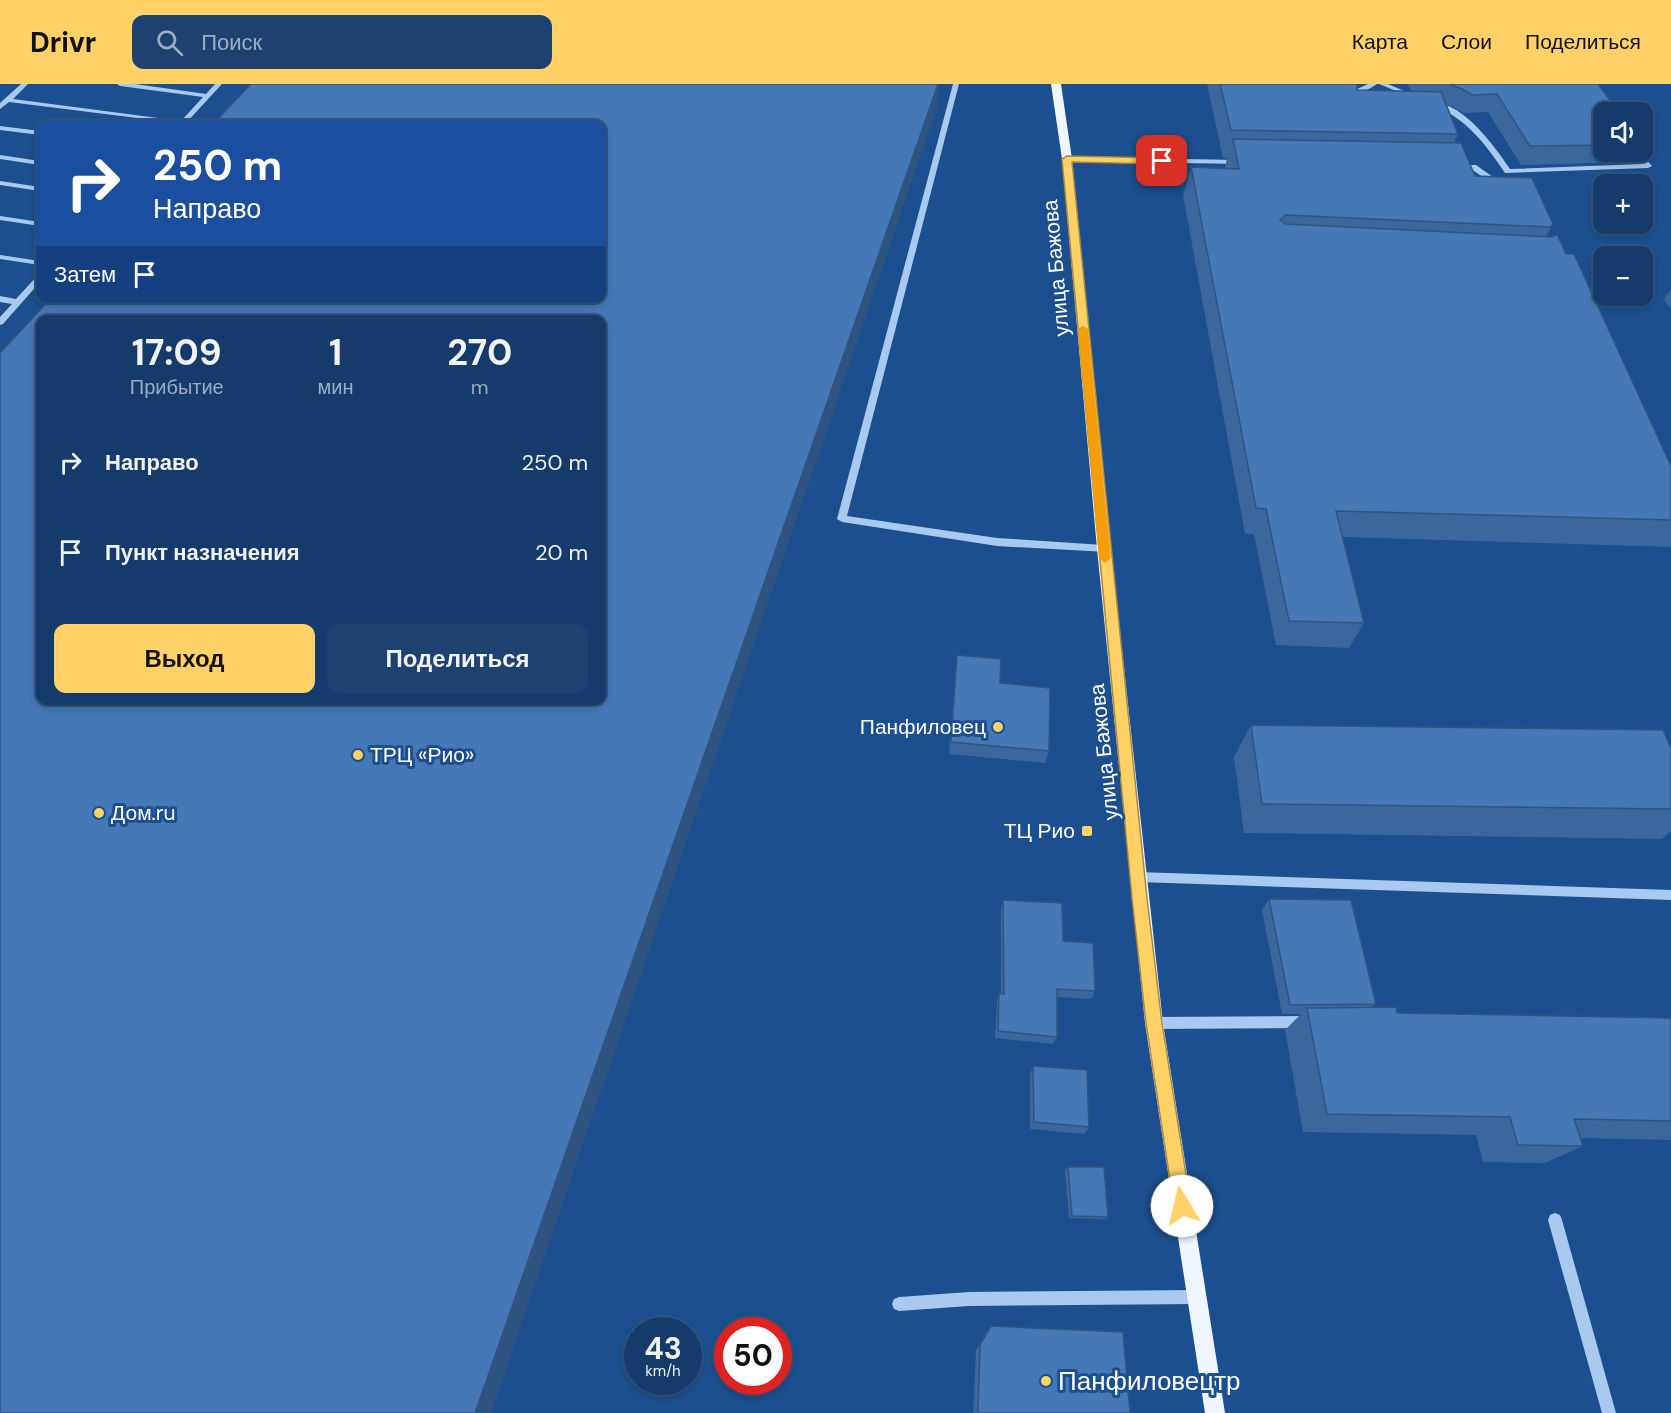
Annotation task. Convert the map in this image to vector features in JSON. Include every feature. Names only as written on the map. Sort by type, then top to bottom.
[{"type":"main road","name":"улица Бажова","points":[[1056,84],[1067,159],[1104,549],[1154,1023],[1215,1413]]},
{"type":"lane","points":[[0,106],[25,84]]},
{"type":"lane","points":[[120,84],[207,96]]},
{"type":"lane","points":[[186,120],[219,84]]},
{"type":"lane","points":[[956,84],[842,519],[997,542],[1104,549]]},
{"type":"lane","points":[[1337,92],[1356,92],[1374,84]]},
{"type":"lane","points":[[1382,84],[1422,99]]},
{"type":"lane","points":[[942,92],[953,94]]},
{"type":"lane","points":[[7,100],[153,120]]},
{"type":"lane","points":[[1432,103],[1451,110],[1472,124],[1508,171],[1648,166],[1645,162]]},
{"type":"lane","points":[[0,128],[36,132]]},
{"type":"lane","points":[[0,157],[36,162]]},
{"type":"lane","points":[[1067,159],[1246,162]]},
{"type":"lane","points":[[1449,166],[1473,167],[1510,191]]},
{"type":"lane","points":[[0,183],[36,188]]},
{"type":"lane","points":[[0,218],[36,223]]},
{"type":"lane","points":[[0,257],[36,262]]},
{"type":"lane","points":[[0,322],[36,282]]},
{"type":"lane","points":[[0,299],[18,302]]},
{"type":"lane","points":[[1138,877],[1671,895]]},
{"type":"lane","points":[[1154,1023],[1320,1022]]},
{"type":"lane","points":[[1555,1220],[1609,1413]]},
{"type":"lane","points":[[900,1304],[969,1299],[1196,1298]]},
{"type":"building","name":"ТРЦ «Рио»","points":[[251,84],[938,84],[475,1413],[0,1413],[0,353],[46,303],[606,303],[606,120],[217,120]]},
{"type":"building","points":[[1220,84],[1357,84],[1357,90],[1441,92],[1458,134],[1231,130]]},
{"type":"building","points":[[1450,84],[1598,84],[1612,102],[1593,102],[1593,145],[1530,146],[1497,94],[1472,95]]},
{"type":"building","points":[[1233,139],[1461,143],[1475,176],[1532,178],[1553,224],[1550,227],[1286,215],[1280,220],[1286,224],[1552,237],[1557,234],[1566,254],[1574,254],[1593,296],[1593,306],[1598,306],[1671,466],[1671,520],[1336,511],[1364,623],[1289,621],[1266,509],[1256,508],[1191,167],[1239,169]]},
{"type":"building","name":"Панфиловец","points":[[957,655],[1001,659],[1000,683],[1050,688],[1049,751],[951,742]]},
{"type":"building","points":[[1251,725],[1663,730],[1671,748],[1671,809],[1262,804]]},
{"type":"building","points":[[1269,899],[1351,900],[1376,1004],[1290,1005]]},
{"type":"building","points":[[1003,900],[1062,903],[1063,941],[1093,943],[1095,991],[1057,989],[1057,1037],[998,1031],[999,993],[1004,994]]},
{"type":"building","points":[[1396,1007],[1397,1013],[1671,1018],[1671,1121],[1574,1119],[1583,1146],[1518,1145],[1510,1117],[1327,1114],[1307,1008]]},
{"type":"building","points":[[1033,1066],[1087,1070],[1089,1127],[1034,1122]]},
{"type":"building","points":[[1068,1167],[1104,1167],[1108,1217],[1072,1216]]},
{"type":"building","name":"Панфиловецтр","points":[[991,1326],[1123,1332],[1130,1413],[978,1413],[980,1345]]},
{"type":"slow traffic","points":[[1083,329],[1105,558]]},
{"type":"place","name":"Панфиловец","points":[[998,727]]},
{"type":"place","name":"ТРЦ «Рио»","points":[[358,755]]},
{"type":"place","name":"Дом.ru","points":[[99,813]]},
{"type":"place","name":"ТЦ Рио","points":[[1087,831]]},
{"type":"place","name":"Панфиловецтр","points":[[1046,1381]]},
{"type":"route","points":[[1162,161],[1067,159],[1140,898],[1154,1023],[1182,1206]]}]
